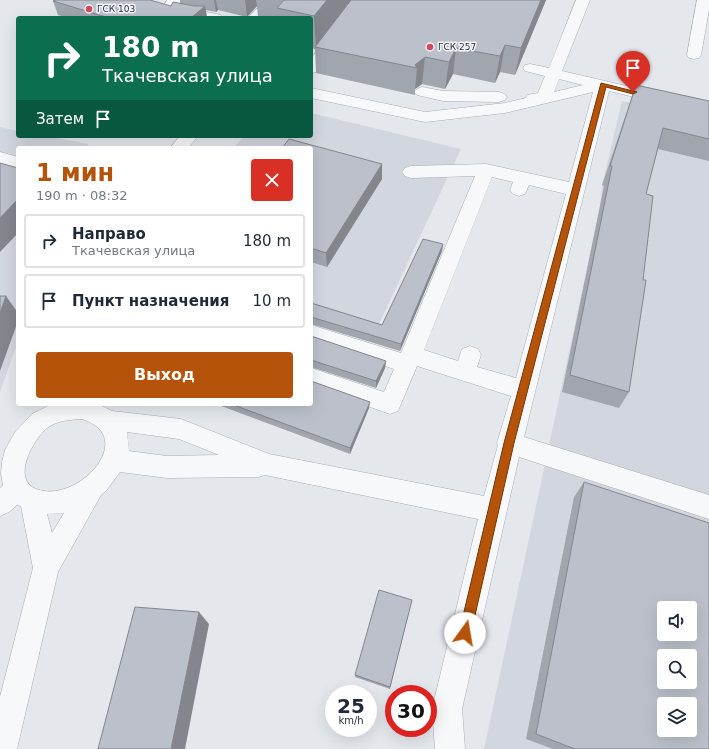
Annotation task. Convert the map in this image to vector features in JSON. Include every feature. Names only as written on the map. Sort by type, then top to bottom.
[{"type":"street","points":[[174,0],[170,8],[207,16]]},
{"type":"street","points":[[257,16],[272,0]]},
{"type":"street","points":[[313,66],[361,0]]},
{"type":"street","points":[[544,98],[582,0]]},
{"type":"street","points":[[694,55],[704,0]]},
{"type":"street","points":[[530,68],[709,110]]},
{"type":"street","points":[[313,92],[425,117],[505,108],[603,85]]},
{"type":"street","points":[[450,749],[447,709],[509,443],[603,85]]},
{"type":"street","points":[[422,92],[442,96],[544,98]]},
{"type":"street","points":[[180,146],[188,138]]},
{"type":"street","points":[[0,157],[16,162]]},
{"type":"street","points":[[410,172],[486,170],[521,184],[576,190]]},
{"type":"street","points":[[313,378],[390,404],[486,170]]},
{"type":"street","points":[[313,334],[409,359],[467,363],[524,390]]},
{"type":"street","points":[[16,498],[46,504],[62,503],[78,498],[106,476],[114,460],[117,449],[117,439],[114,429],[107,420],[98,413],[83,407],[65,410],[50,415],[35,423],[25,431],[8,458],[9,475],[16,498],[46,568]]},
{"type":"street","points":[[107,420],[181,429],[268,465],[493,510]]},
{"type":"street","points":[[509,443],[709,507]]},
{"type":"street","points":[[114,460],[167,467],[268,465]]},
{"type":"street","points":[[2,749],[46,568],[92,488]]},
{"type":"shaded area","points":[[622,101],[709,118],[709,749],[484,749],[600,207],[602,185]]},
{"type":"shaded area","points":[[313,113],[461,149],[378,326],[313,307],[313,146],[236,146],[242,138],[313,138]]},
{"type":"shaded area","points":[[0,127],[16,131],[16,138],[56,138],[88,144],[88,146],[16,146],[16,347],[0,392]]},
{"type":"building","points":[[150,0],[171,6],[173,2],[194,6],[205,6],[193,16],[102,16],[53,1]]},
{"type":"building","points":[[284,0],[327,0],[314,16],[277,8]]},
{"type":"building","name":"ГСК 257","points":[[351,0],[541,0],[521,48],[505,45],[500,56],[456,48],[449,62],[425,57],[415,65],[417,68],[315,47]]},
{"type":"building","points":[[636,85],[709,101],[709,139],[663,128],[646,194],[653,196],[643,280],[646,280],[629,392],[570,375],[612,166],[610,166]]},
{"type":"building","points":[[289,139],[382,164],[326,253],[313,249],[313,146],[284,146]]},
{"type":"building","points":[[0,163],[16,167],[16,201],[0,218]]},
{"type":"building","points":[[423,239],[443,244],[401,344],[313,318],[313,304],[382,325]]},
{"type":"building","points":[[0,296],[6,296],[0,313]]},
{"type":"building","points":[[313,337],[386,361],[376,381],[313,361]]},
{"type":"building","points":[[313,382],[370,402],[350,448],[236,406],[313,406]]},
{"type":"building","points":[[584,482],[709,523],[709,749],[575,749],[536,734]]},
{"type":"building","points":[[379,590],[412,600],[391,685],[385,685],[355,675]]},
{"type":"building","points":[[135,607],[199,612],[171,749],[98,749]]},
{"type":"place","name":"ГСК 103","points":[[89,9]]},
{"type":"place","name":"ГСК 257","points":[[430,47]]},
{"type":"route","points":[[465,633],[509,443],[603,85],[633,92]]}]
